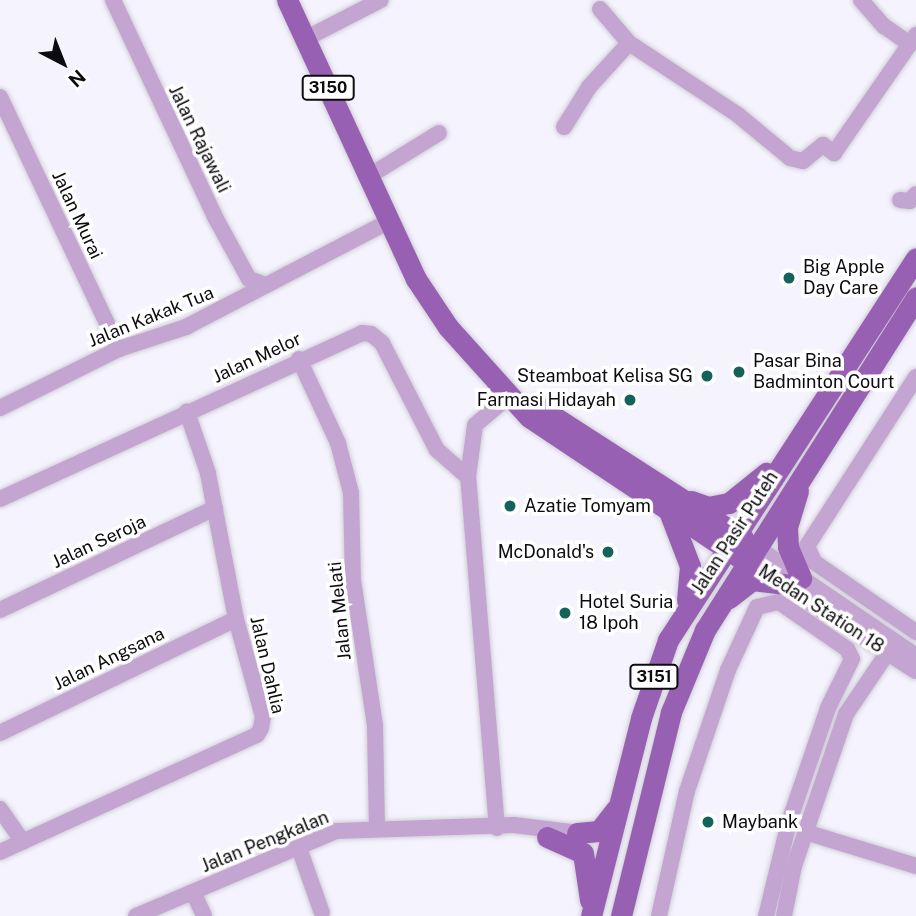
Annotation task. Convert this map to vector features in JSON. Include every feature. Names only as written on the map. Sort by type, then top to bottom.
[{"type":"main road","name":"3150","points":[[287,0],[412,264],[453,322],[516,397],[552,426],[730,541]]},
{"type":"main road","name":"Jalan Pasir Puteh","points":[[598,915],[621,802],[651,683],[685,609],[916,258]]},
{"type":"main road","name":"Jalan Pasir Puteh","points":[[621,916],[671,712],[713,615],[916,297]]},
{"type":"main road","points":[[685,609],[690,566],[676,505],[708,506],[729,503],[785,456]]},
{"type":"main road","points":[[713,615],[752,580],[794,581],[787,527],[804,469]]},
{"type":"main road","name":"Medan Station 18","points":[[730,541],[750,554]]},
{"type":"main road","points":[[613,842],[629,828],[671,712]]},
{"type":"main road","points":[[577,833],[605,828],[621,802]]},
{"type":"main road","points":[[547,837],[583,853],[598,915]]},
{"type":"street","name":"Jalan Rajawali","points":[[113,0],[215,217],[248,279],[263,284]]},
{"type":"street","points":[[305,39],[381,0]]},
{"type":"street","points":[[600,9],[629,43],[738,115],[790,158],[803,161],[823,145],[834,153],[913,40],[884,26],[861,0]]},
{"type":"street","points":[[564,127],[589,87],[629,43]]},
{"type":"street","name":"Jalan Murai","points":[[0,97],[119,349]]},
{"type":"street","points":[[369,176],[439,133]]},
{"type":"street","points":[[900,200],[911,201],[916,194]]},
{"type":"street","name":"Jalan Kakak Tua","points":[[0,408],[119,349],[186,327],[263,284],[390,221]]},
{"type":"street","name":"Jalan Melor","points":[[0,499],[299,359],[362,333],[371,334],[382,344],[437,450],[468,477]]},
{"type":"street","name":"Jalan Melati","points":[[299,359],[338,443],[351,493],[353,580],[374,724],[377,827]]},
{"type":"street","points":[[916,377],[807,545],[814,562],[916,632]]},
{"type":"street","points":[[497,828],[468,477],[475,425],[516,397]]},
{"type":"street","name":"Jalan Dahlia","points":[[0,852],[257,735],[263,718],[236,619],[208,473],[187,411]]},
{"type":"street","name":"Jalan Seroja","points":[[0,610],[215,508]]},
{"type":"street","name":"Medan Station 18","points":[[750,554],[916,656]]},
{"type":"street","name":"Medan Station 18","points":[[794,581],[916,671]]},
{"type":"street","points":[[659,916],[687,791],[729,670],[757,607],[779,602],[847,649],[852,659],[828,708],[789,822],[766,916]]},
{"type":"street","name":"Jalan Angsana","points":[[0,733],[236,619]]},
{"type":"street","points":[[784,916],[805,832],[846,714],[888,652]]},
{"type":"street","points":[[828,708],[846,714]]},
{"type":"street","points":[[0,809],[23,842]]},
{"type":"street","name":"Jalan Pengkalan","points":[[497,828],[514,825],[577,833],[613,842]]},
{"type":"street","name":"Jalan Pengkalan","points":[[136,916],[298,845],[337,831],[377,827],[497,828],[547,837],[613,842]]},
{"type":"street","points":[[805,832],[916,866]]},
{"type":"street","points":[[298,845],[322,913]]},
{"type":"street","points":[[193,892],[204,916]]},
{"type":"place","name":"Big Apple Day Care","points":[[789,278]]},
{"type":"place","name":"Pasar Bina Badminton Court","points":[[739,372]]},
{"type":"place","name":"Steamboat Kelisa SG","points":[[707,376]]},
{"type":"place","name":"Farmasi Hidayah","points":[[630,400]]},
{"type":"place","name":"Azatie Tomyam","points":[[510,506]]},
{"type":"place","name":"McDonald's","points":[[608,552]]},
{"type":"place","name":"Hotel Suria 18 Ipoh","points":[[565,613]]},
{"type":"place","name":"Maybank","points":[[708,822]]}]
